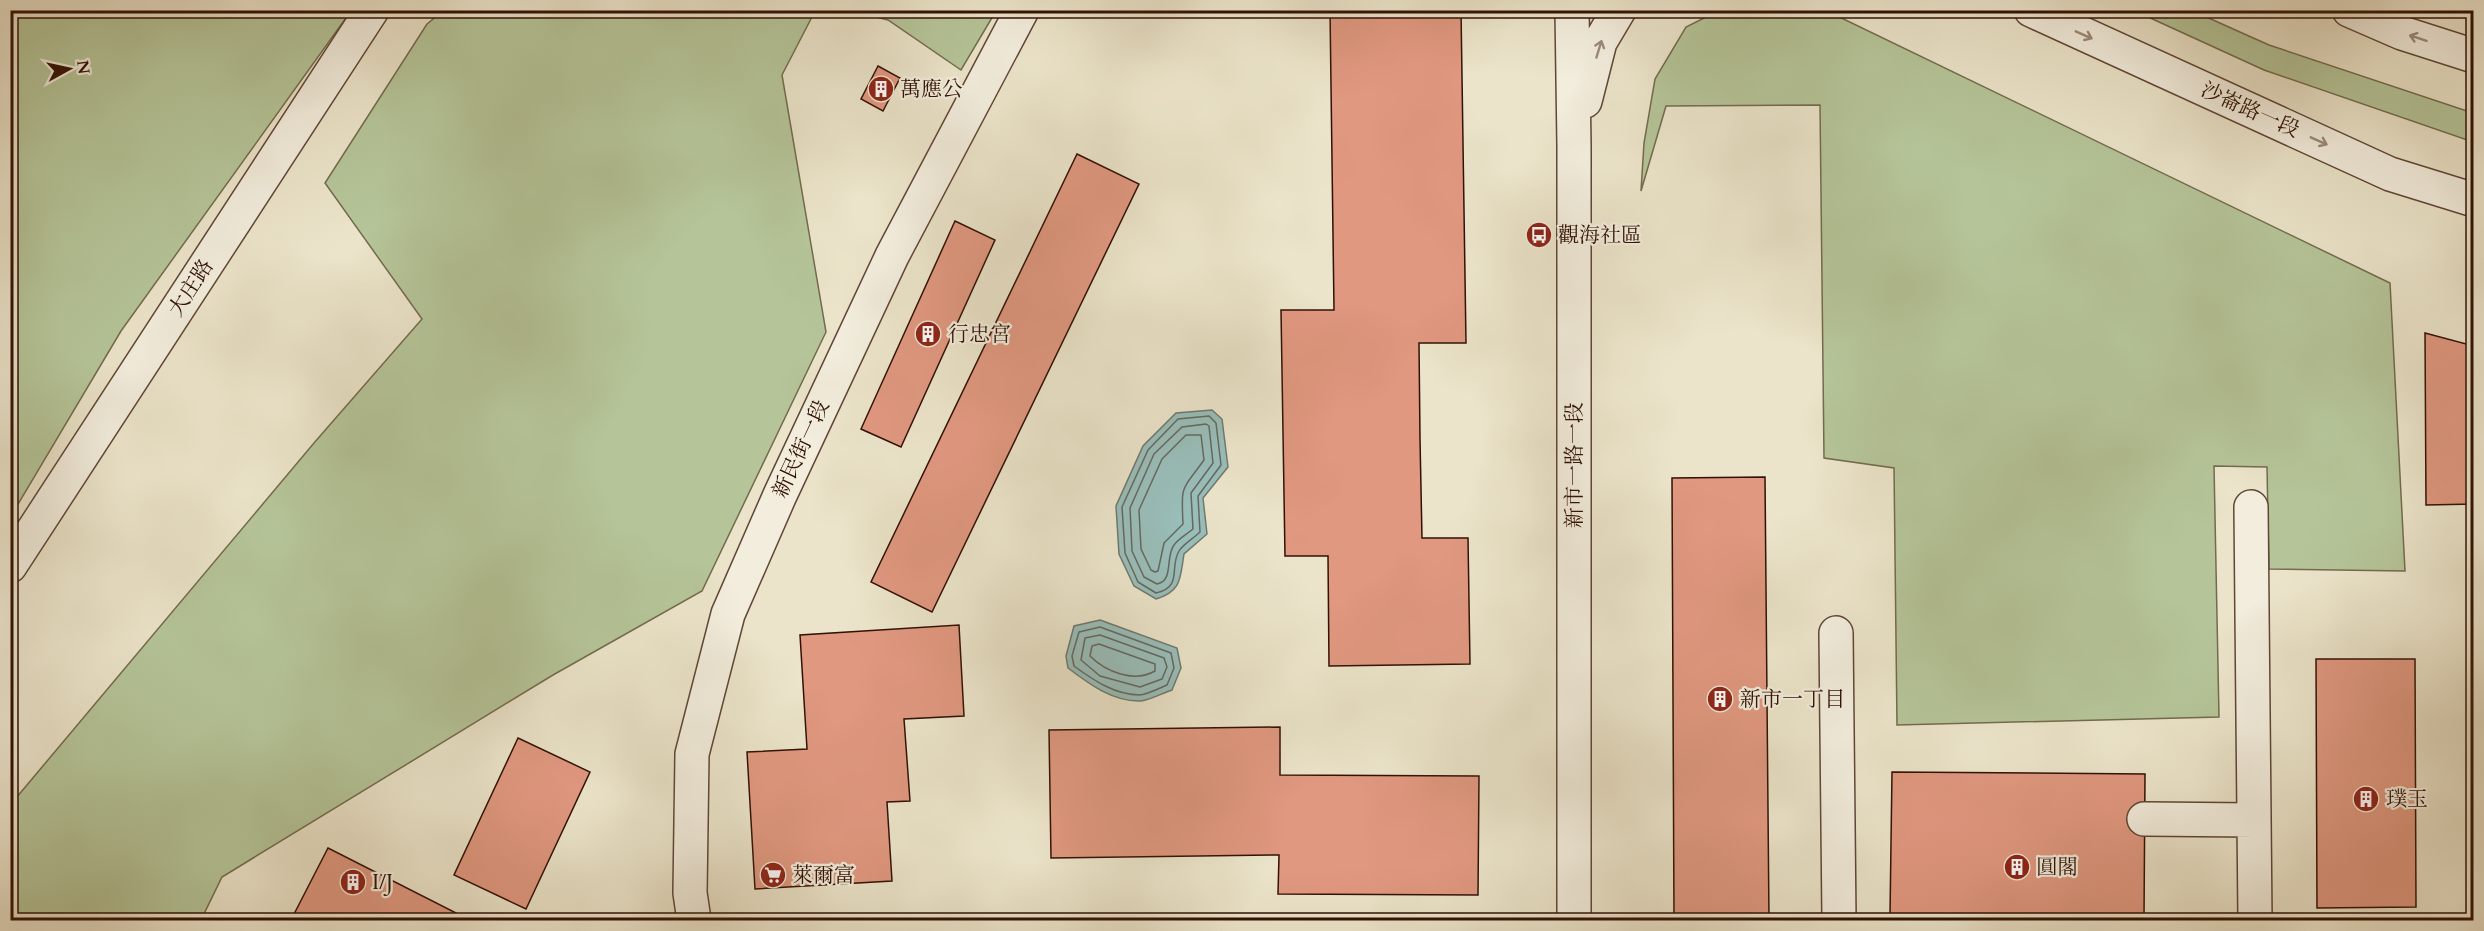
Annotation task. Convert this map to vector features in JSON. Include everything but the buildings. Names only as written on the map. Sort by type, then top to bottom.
[{"type":"street","name":"大庄路","points":[[10,566],[372,10]]},
{"type":"street","name":"新民街一段","points":[[694,921],[690,892],[692,754],[728,614],[780,495],[892,256],[1022,10]]},
{"type":"street","name":"新市一路一段","points":[[1572,10],[1574,921]]},
{"type":"street","points":[[1574,147],[1600,42],[1619,10]]},
{"type":"street","name":"沙崙路一段","points":[[2031,10],[2390,174],[2474,200]]},
{"type":"street","points":[[2349,10],[2402,33],[2474,56]]},
{"type":"street","points":[[2251,507],[2255,921]]},
{"type":"street","points":[[1836,633],[1839,921]]},
{"type":"street","points":[[2144,819],[2254,820]]},
{"type":"green space","points":[[11,10],[351,11],[121,331],[11,516]]},
{"type":"green space","points":[[996,10],[961,70],[888,20],[852,11]]},
{"type":"green space","points":[[1720,10],[1827,11],[2390,283],[2405,571],[2269,569],[2267,467],[2214,466],[2219,717],[1897,725],[1894,468],[1824,458],[1820,105],[1666,106],[1641,191],[1644,143],[1655,79],[1686,27]]},
{"type":"green space","points":[[443,11],[815,11],[782,75],[826,332],[702,591],[553,675],[222,877],[201,920],[11,920],[11,804],[314,443],[422,319],[325,183],[427,24]]},
{"type":"green space","points":[[2135,11],[2193,11],[2269,45],[2473,113],[2473,142],[2264,70]]},
{"type":"water","points":[[1212,410],[1222,419],[1228,467],[1203,498],[1207,534],[1184,554],[1180,577],[1175,588],[1165,596],[1156,599],[1134,586],[1119,554],[1116,506],[1143,446],[1176,413]]},
{"type":"water","points":[[1100,620],[1177,648],[1181,668],[1172,690],[1141,701],[1121,699],[1093,686],[1068,668],[1066,656],[1074,626]]},
{"type":"place","name":"萬應公","points":[[881,89]]},
{"type":"place","name":"觀海社區","points":[[1539,235]]},
{"type":"place","name":"行忠宮","points":[[928,334]]},
{"type":"place","name":"新市一丁目","points":[[1720,699]]},
{"type":"place","name":"璞玉","points":[[2366,799]]},
{"type":"place","name":"圓閣","points":[[2017,867]]},
{"type":"place","name":"萊爾富","points":[[773,875]]},
{"type":"place","name":"I/J","points":[[353,882]]}]
